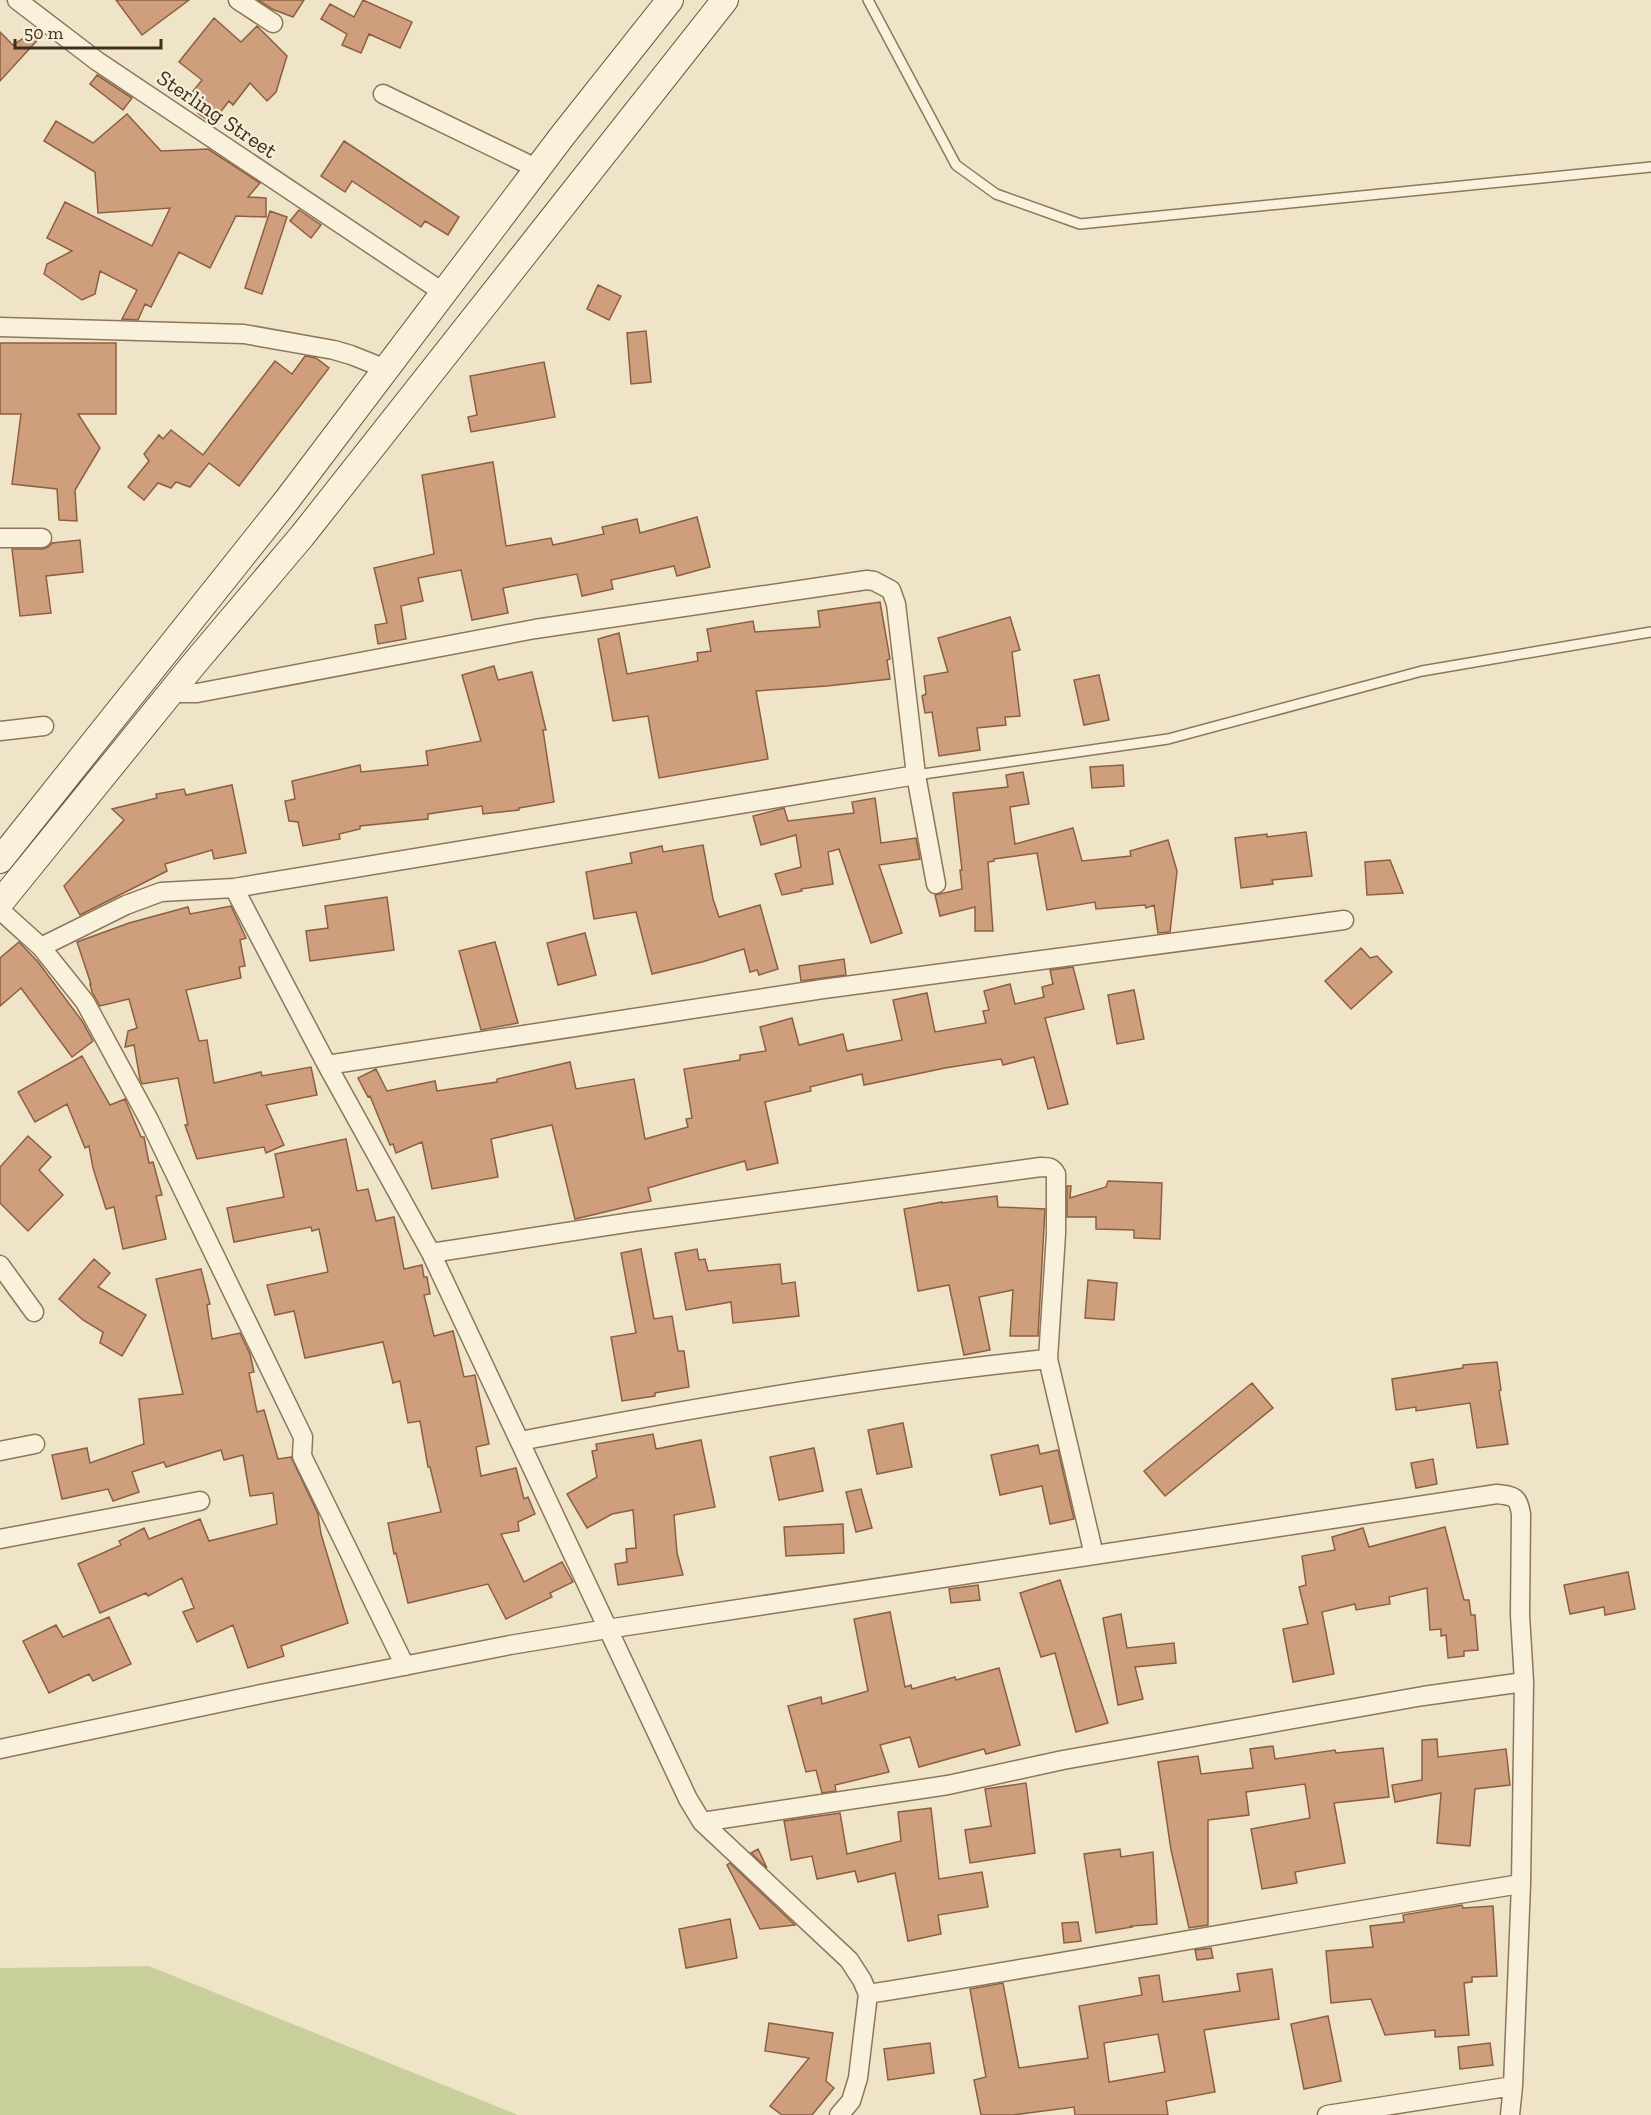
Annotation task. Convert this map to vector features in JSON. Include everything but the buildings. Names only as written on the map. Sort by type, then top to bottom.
[{"type":"main road","points":[[0,860],[287,500],[537,169],[670,0]]},
{"type":"main road","points":[[0,903],[302,536],[725,0]]},
{"type":"street","name":"Sterling Street","points":[[17,0],[97,61],[444,293]]},
{"type":"street","points":[[238,0],[273,23]]},
{"type":"street","points":[[383,94],[537,169]]},
{"type":"street","points":[[0,327],[244,334],[334,350],[386,369]]},
{"type":"street","points":[[0,538],[42,538]]},
{"type":"street","points":[[171,693],[197,693],[535,629],[867,580],[874,581],[891,590],[896,604],[916,775],[936,884]]},
{"type":"street","points":[[0,731],[44,726]]},
{"type":"street","points":[[41,946],[126,905],[161,892],[234,888],[916,775]]},
{"type":"street","points":[[234,888],[327,1065],[431,1253],[688,1799],[702,1822],[849,1960],[862,1980],[868,1994],[858,2078],[852,2101],[839,2115]]},
{"type":"street","points":[[0,910],[41,946],[85,1002],[149,1120],[303,1437],[302,1456],[405,1666]]},
{"type":"street","points":[[327,1065],[823,989],[1344,920]]},
{"type":"street","points":[[431,1253],[644,1221],[1050,1167],[1056,1174],[1056,1222],[1048,1359],[1095,1555]]},
{"type":"street","points":[[0,1265],[34,1312]]},
{"type":"street","points":[[520,1441],[684,1409],[993,1364],[1048,1359]]},
{"type":"street","points":[[0,1451],[35,1444]]},
{"type":"street","points":[[0,1749],[161,1714],[607,1629],[1497,1494],[1507,1495],[1516,1498],[1521,1514],[1520,1615],[1524,1682],[1521,1884],[1510,2115]]},
{"type":"street","points":[[0,1539],[200,1502]]},
{"type":"street","points":[[702,1822],[948,1785],[1063,1760],[1423,1696],[1524,1682]]},
{"type":"street","points":[[868,1994],[1521,1884]]},
{"type":"street","points":[[1327,2115],[1513,2086]]},
{"type":"lane","points":[[868,0],[956,165],[996,194],[1080,224],[1651,167]]},
{"type":"lane","points":[[916,775],[1168,739],[1422,671],[1651,632]]},
{"type":"green space","points":[[149,1966],[518,2115],[0,2115],[0,1968]]}]
